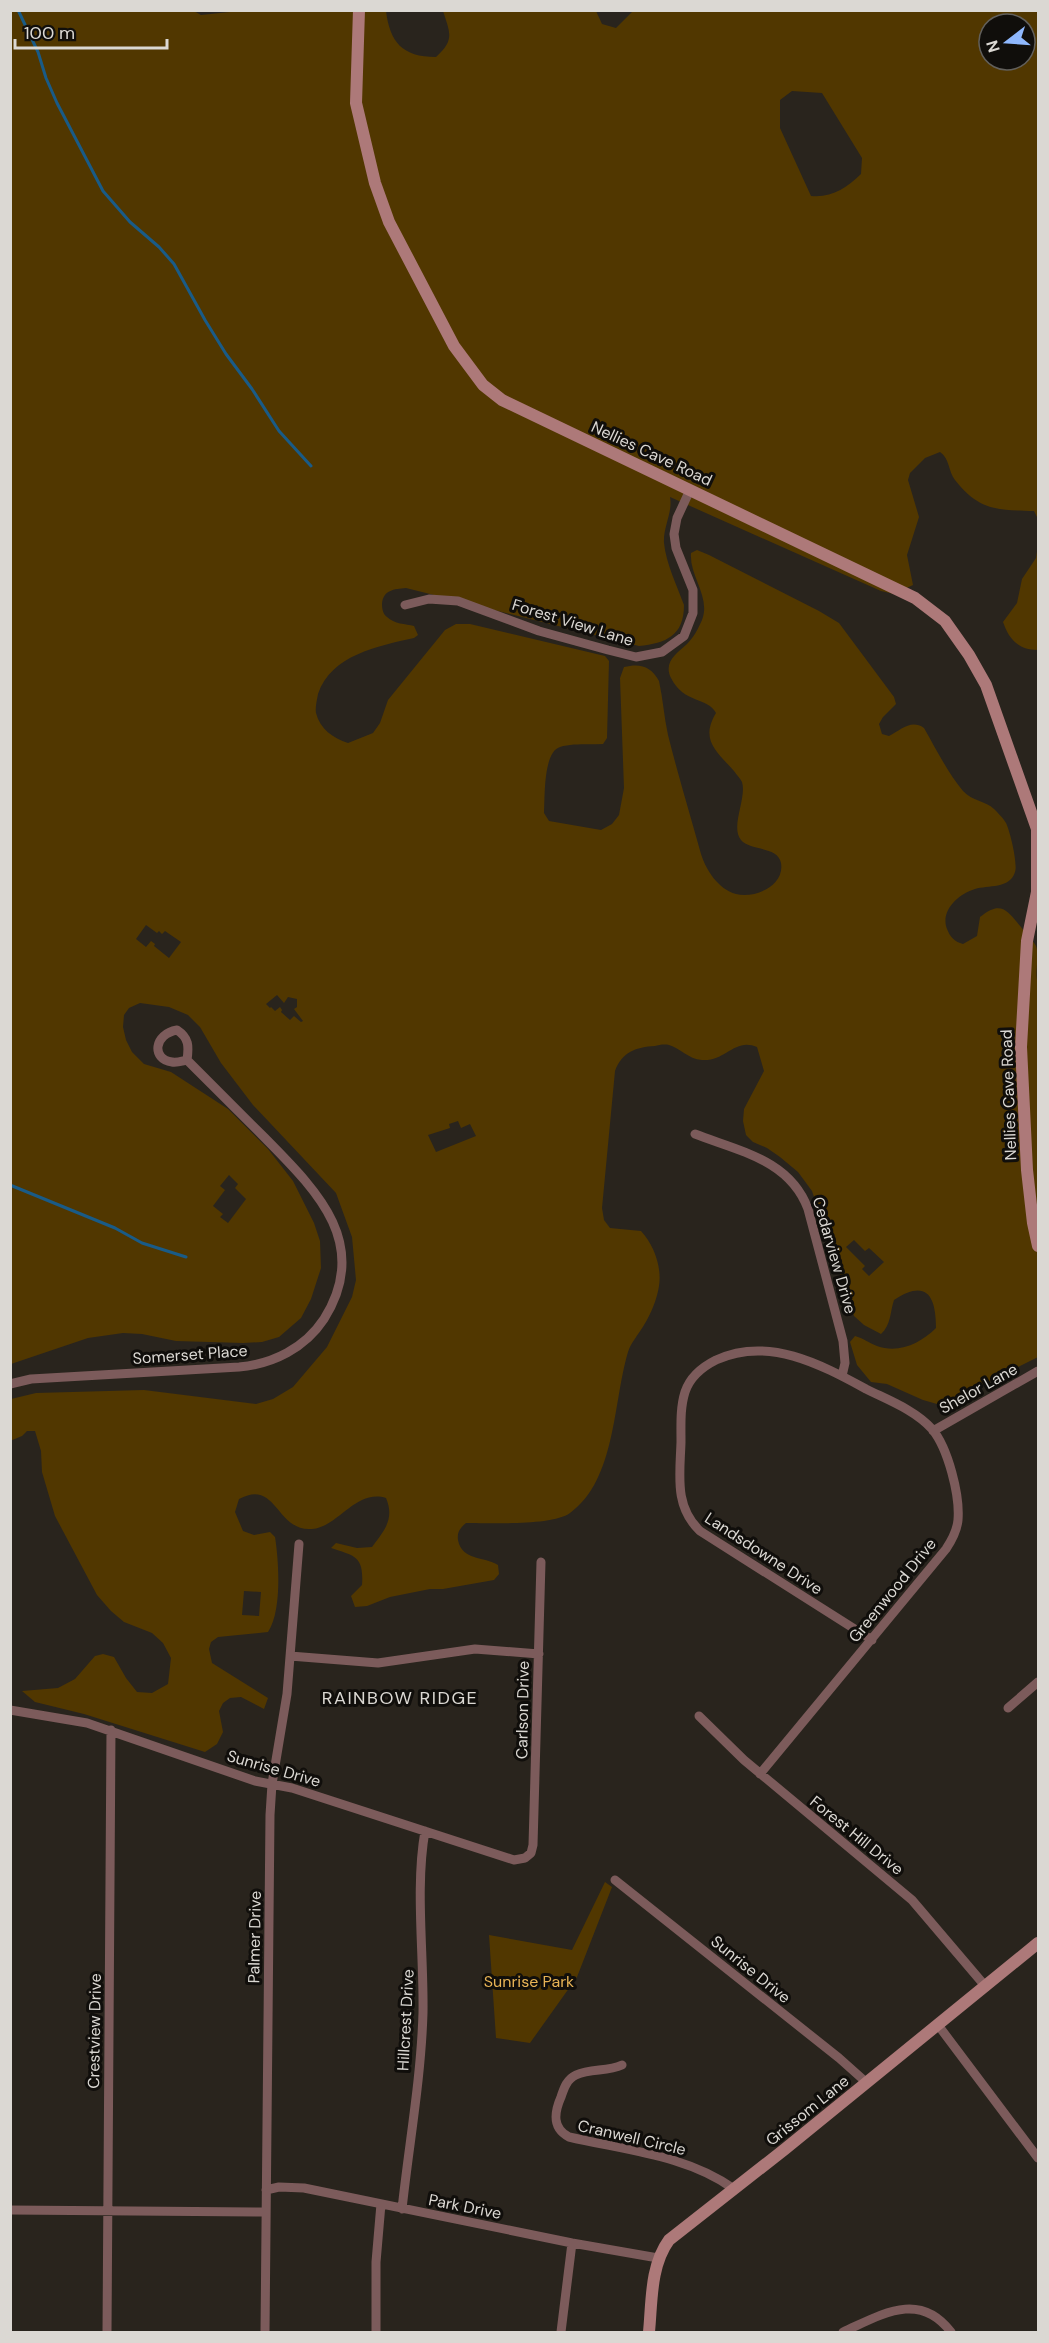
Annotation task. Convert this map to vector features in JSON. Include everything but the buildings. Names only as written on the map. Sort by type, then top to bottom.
[{"type":"street","name":"Nellies Cave Road","points":[[359,10],[356,103],[375,183],[389,222],[454,346],[483,385],[502,400],[915,598],[945,621],[969,655],[986,685],[1037,829],[1037,892],[1027,941],[1021,1047],[1028,1170],[1033,1223],[1038,1246]]},
{"type":"street","name":"Forest View Lane","points":[[405,605],[429,599],[458,602],[539,631],[627,655],[644,657],[662,652],[684,636],[693,613],[693,591],[676,548],[674,534],[677,518],[690,489]]},
{"type":"street","name":"Somerset Place","points":[[10,1384],[31,1380],[239,1367],[265,1363],[302,1344],[318,1328],[329,1311],[339,1284],[341,1256],[339,1240],[329,1212],[319,1196],[299,1173],[187,1060]]},
{"type":"street","name":"Cedarview Drive","points":[[694,1134],[770,1164],[788,1176],[800,1190],[811,1219],[843,1341],[845,1363],[842,1376]]},
{"type":"street","name":"Landsdowne Drive","points":[[842,1376],[809,1360],[764,1351],[737,1353],[720,1358],[702,1368],[690,1382],[682,1404],[679,1491],[687,1515],[700,1531],[872,1640]]},
{"type":"street","name":"Shelor Lane","points":[[933,1431],[1038,1371]]},
{"type":"street","name":"Greenwood Drive","points":[[760,1774],[946,1549],[954,1535],[958,1519],[957,1502],[945,1451],[933,1431],[913,1414],[842,1376]]},
{"type":"street","name":"Palmer Drive","points":[[266,2332],[270,1815],[272,1784],[284,1722],[299,1544]]},
{"type":"street","name":"Carlson Drive","points":[[528,1856],[532,1849],[533,1834],[541,1562]]},
{"type":"street","points":[[290,1656],[378,1663],[475,1649],[538,1654]]},
{"type":"street","points":[[1008,1708],[1038,1682]]},
{"type":"street","name":"Sunrise Drive","points":[[10,1710],[73,1720],[111,1730],[246,1778],[292,1788],[514,1860],[528,1856]]},
{"type":"street","name":"Forest Hill Drive","points":[[699,1716],[760,1774],[912,1900],[986,1987]]},
{"type":"street","name":"Crestview Drive","points":[[107,2332],[111,1730]]},
{"type":"street","name":"Hillcrest Drive","points":[[402,2209],[421,2048],[423,1976],[421,1866],[425,1831]]},
{"type":"street","name":"Sunrise Drive","points":[[615,1880],[839,2058],[867,2083]]},
{"type":"street","name":"Grissom Lane","points":[[658,2258],[662,2249],[674,2236],[867,2083],[1038,1943]]},
{"type":"street","points":[[938,2025],[1038,2158]]},
{"type":"street","name":"Cranwell Circle","points":[[622,2065],[582,2073],[569,2079],[555,2113],[556,2123],[561,2132],[569,2137],[684,2163],[713,2176],[734,2189]]},
{"type":"street","name":"Park Drive","points":[[266,2190],[279,2187],[304,2188],[572,2243],[658,2258]]},
{"type":"street","points":[[376,2332],[376,2262],[381,2204]]},
{"type":"street","points":[[10,2210],[266,2212]]},
{"type":"street","points":[[561,2332],[572,2243]]},
{"type":"street","points":[[649,2332],[658,2258]]},
{"type":"street","points":[[843,2332],[889,2311],[909,2308],[931,2314],[951,2332]]},
{"type":"green space","points":[[192,10],[201,15],[249,10],[386,11],[391,31],[400,46],[414,54],[436,57],[446,46],[449,36],[443,11],[596,11],[602,24],[616,28],[634,10],[1038,11],[1038,519],[1034,511],[1000,509],[981,503],[972,498],[955,480],[946,458],[940,452],[925,458],[910,473],[908,480],[919,517],[907,555],[913,585],[894,594],[881,591],[670,497],[671,503],[665,531],[665,551],[684,605],[681,624],[672,636],[657,643],[639,646],[406,588],[397,589],[384,596],[382,604],[384,613],[393,621],[414,626],[418,635],[357,654],[333,670],[324,681],[318,694],[316,713],[324,728],[332,736],[342,741],[348,743],[373,733],[380,723],[388,700],[445,630],[456,624],[470,624],[605,656],[609,661],[607,738],[603,744],[570,745],[554,751],[550,757],[546,776],[544,813],[549,821],[601,830],[612,824],[619,815],[624,788],[620,678],[624,667],[635,665],[649,669],[659,681],[668,735],[706,866],[718,883],[730,892],[751,894],[767,889],[773,884],[781,871],[781,863],[775,854],[741,840],[737,828],[742,782],[712,745],[711,722],[716,713],[707,704],[682,692],[669,672],[672,658],[694,636],[704,611],[702,595],[691,562],[691,553],[697,550],[709,555],[839,623],[894,697],[896,704],[879,724],[882,734],[889,736],[910,725],[924,728],[947,769],[963,791],[994,809],[1005,821],[1010,833],[1016,868],[1012,877],[1004,884],[975,889],[962,895],[948,910],[945,922],[951,937],[963,944],[977,936],[980,917],[993,909],[1003,909],[1012,916],[1037,950],[1038,1357],[960,1396],[937,1404],[887,1384],[871,1382],[857,1365],[850,1342],[855,1336],[885,1348],[909,1346],[936,1328],[934,1307],[927,1294],[921,1291],[905,1294],[894,1300],[888,1322],[881,1334],[864,1325],[854,1316],[812,1191],[798,1172],[746,1135],[743,1121],[744,1109],[764,1071],[757,1047],[742,1045],[710,1060],[692,1058],[673,1046],[667,1045],[630,1052],[622,1059],[615,1071],[602,1208],[604,1220],[610,1228],[641,1231],[646,1237],[656,1257],[660,1279],[651,1311],[628,1352],[611,1439],[596,1481],[585,1499],[570,1513],[561,1517],[536,1522],[466,1523],[459,1530],[460,1547],[469,1555],[498,1565],[499,1574],[494,1580],[443,1589],[430,1589],[390,1597],[367,1606],[355,1607],[351,1596],[362,1585],[359,1563],[352,1556],[331,1548],[336,1543],[357,1548],[372,1547],[389,1519],[386,1498],[365,1499],[331,1522],[312,1529],[300,1528],[291,1523],[269,1500],[261,1495],[252,1494],[239,1499],[235,1512],[243,1531],[254,1535],[270,1532],[275,1537],[278,1559],[276,1612],[268,1632],[218,1637],[211,1642],[209,1649],[212,1663],[268,1698],[264,1709],[241,1697],[230,1698],[223,1703],[219,1711],[223,1732],[217,1744],[205,1752],[84,1714],[35,1702],[22,1691],[58,1688],[75,1679],[95,1656],[103,1654],[114,1657],[137,1692],[152,1693],[168,1684],[171,1658],[163,1643],[152,1633],[124,1622],[97,1595],[55,1516],[42,1472],[41,1451],[35,1431],[27,1431],[10,1441],[11,1399],[36,1393],[144,1390],[256,1404],[273,1399],[293,1387],[327,1347],[352,1297],[356,1280],[352,1237],[336,1193],[253,1105],[221,1063],[200,1027],[188,1015],[169,1007],[140,1003],[129,1008],[124,1015],[123,1027],[126,1040],[132,1052],[144,1064],[171,1072],[228,1109],[268,1149],[293,1181],[314,1223],[320,1241],[321,1268],[311,1299],[301,1318],[279,1337],[262,1342],[176,1341],[142,1334],[123,1333],[88,1338],[11,1364],[11,11]],"holes":[[[792,91],[822,93],[862,158],[861,174],[850,184],[832,194],[811,196],[780,128],[780,100]],[[146,925],[157,933],[159,931],[162,934],[165,931],[181,942],[169,958],[151,941],[146,947],[136,939]],[[277,995],[284,1003],[288,997],[297,999],[297,1007],[294,1009],[303,1021],[301,1022],[294,1016],[290,1020],[281,1012],[280,1007],[275,1011],[266,1004]],[[458,1121],[461,1128],[470,1124],[476,1136],[436,1152],[428,1135],[450,1128],[449,1124]],[[229,1175],[238,1184],[235,1188],[246,1199],[228,1223],[220,1217],[223,1214],[213,1206],[225,1190],[220,1186]],[[854,1240],[865,1251],[869,1248],[884,1262],[869,1276],[862,1269],[865,1266],[846,1247]],[[244,1591],[261,1592],[259,1616],[242,1615]]]},
{"type":"green space","points":[[1038,545],[1038,650],[1025,648],[1015,642],[1008,634],[1003,622],[1017,603],[1022,579],[1036,558]]},
{"type":"green space","name":"Sunrise Park","points":[[605,1882],[612,1887],[577,1977],[530,2043],[496,2038],[489,1935],[572,1950]]},
{"type":"waterway","points":[[18,10],[38,52],[57,103],[103,191],[130,222],[159,247],[174,264],[226,354],[279,431],[311,466]]},
{"type":"waterway","points":[[10,1185],[115,1228],[142,1243],[186,1257]]},
{"type":"district","name":"RAINBOW RIDGE","points":[[400,1698]]}]
